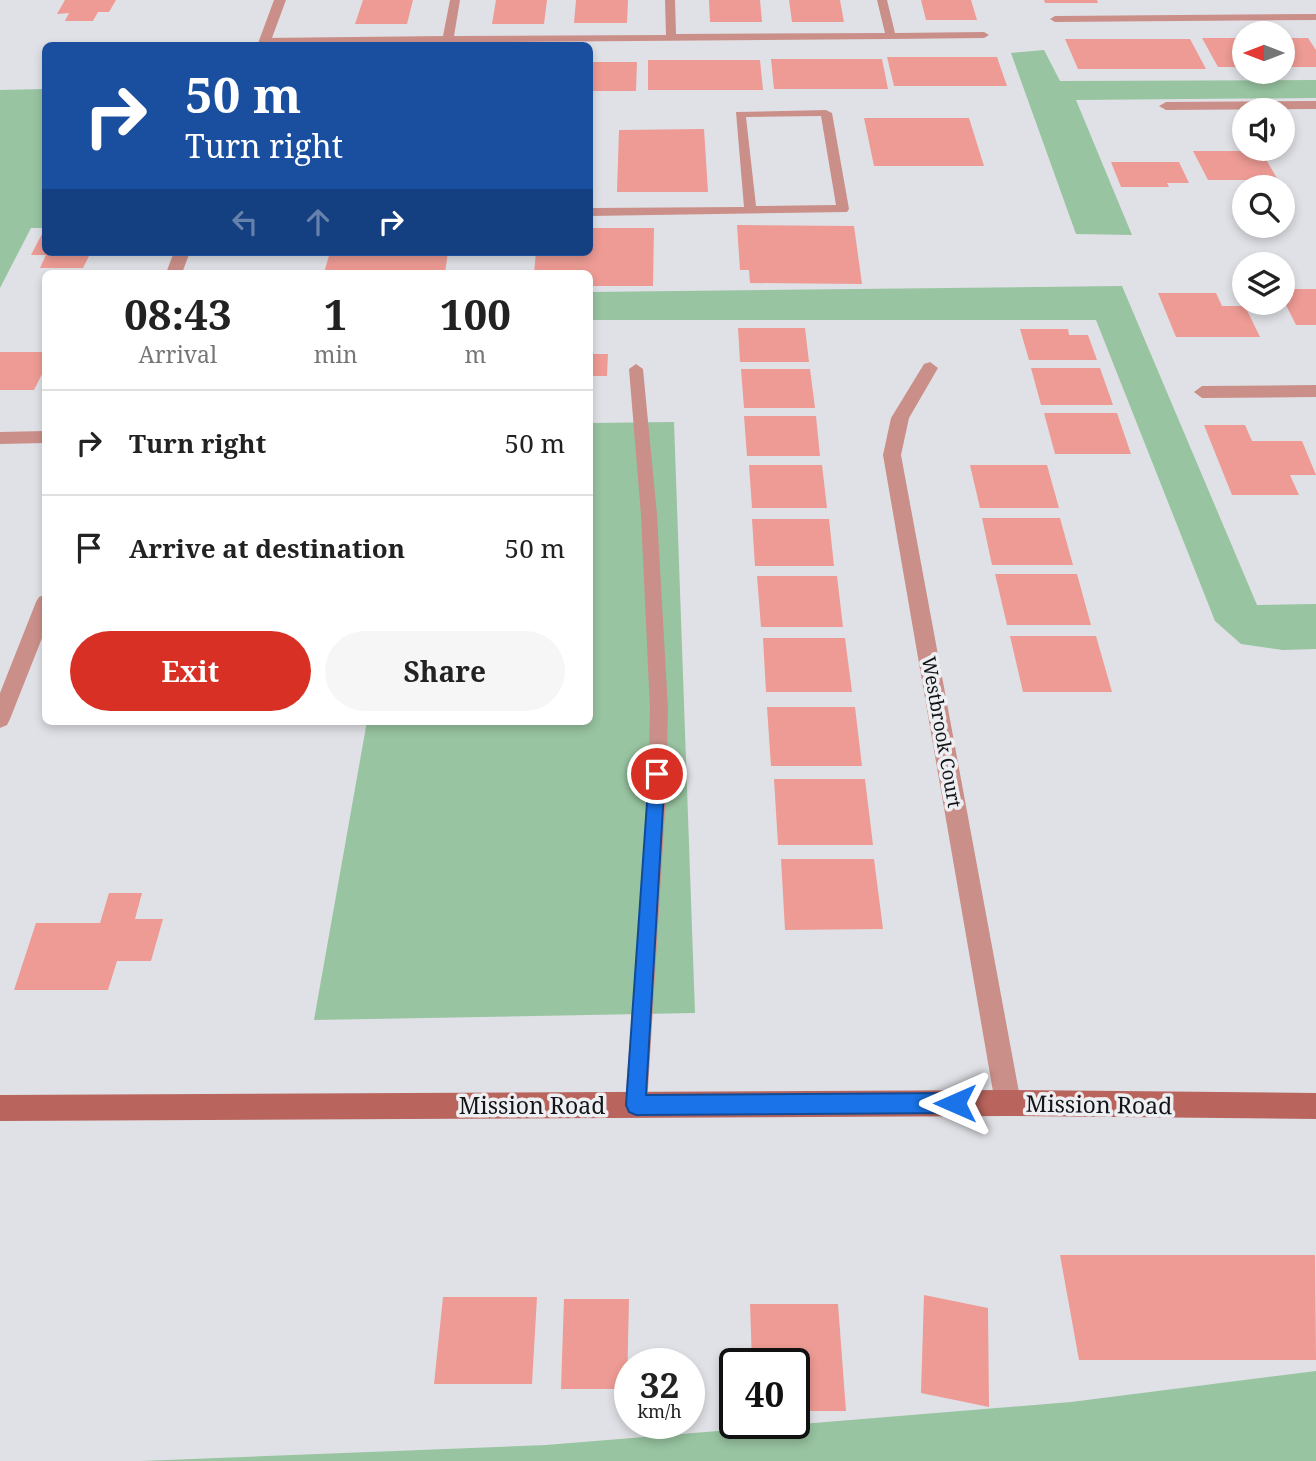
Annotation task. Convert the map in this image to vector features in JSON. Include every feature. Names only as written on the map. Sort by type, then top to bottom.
[{"type":"street","points":[[263,42],[280,0]]},
{"type":"street","points":[[1166,106],[1316,105]]},
{"type":"street","name":"Westbrook Court","points":[[930,368],[900,418],[892,455],[1008,1103]]},
{"type":"street","points":[[1202,392],[1316,391]]},
{"type":"street","points":[[0,438],[42,437]]},
{"type":"street","points":[[0,719],[42,612]]},
{"type":"street","name":"Mission Road","points":[[0,1108],[1008,1103],[1316,1106]]},
{"type":"lane","points":[[448,39],[455,0]]},
{"type":"lane","points":[[670,0],[671,37]]},
{"type":"lane","points":[[882,0],[891,36]]},
{"type":"lane","points":[[1055,19],[1144,13],[1316,17]]},
{"type":"lane","points":[[309,42],[984,35]]},
{"type":"lane","points":[[593,212],[843,209],[826,113],[740,114],[750,210]]},
{"type":"lane","points":[[636,369],[649,515],[659,709],[657,796],[636,1105]]},
{"type":"green space","points":[[1044,50],[1060,81],[1232,80],[1232,84],[1295,84],[1295,80],[1316,80],[1316,98],[1076,100],[1132,235],[1076,234],[1011,53]]},
{"type":"green space","points":[[42,89],[42,228],[31,228],[0,288],[0,90]]},
{"type":"green space","points":[[1122,286],[1257,605],[1316,604],[1316,649],[1283,650],[1241,644],[1215,621],[1096,320],[593,320],[593,292]]},
{"type":"green space","points":[[674,422],[695,1013],[314,1020],[366,725],[593,725],[593,423]]},
{"type":"green space","points":[[1316,1371],[1316,1461],[141,1461],[546,1445],[619,1439],[705,1439],[705,1432],[719,1431],[719,1439],[810,1439],[810,1423],[1071,1402]]},
{"type":"building","points":[[65,0],[116,0],[109,12],[98,12],[93,21],[65,21],[69,13],[57,14]]},
{"type":"building","points":[[363,0],[413,0],[407,24],[355,24]]},
{"type":"building","points":[[496,0],[547,0],[544,24],[492,24]]},
{"type":"building","points":[[576,0],[628,0],[627,23],[574,23]]},
{"type":"building","points":[[709,0],[760,0],[762,22],[710,22]]},
{"type":"building","points":[[789,0],[840,0],[844,22],[792,22]]},
{"type":"building","points":[[921,0],[971,0],[977,20],[926,20]]},
{"type":"building","points":[[1044,0],[1097,0],[1098,3],[1045,3]]},
{"type":"building","points":[[1202,38],[1232,38],[1232,67],[1218,67]]},
{"type":"building","points":[[1295,38],[1308,38],[1316,50],[1316,67],[1295,67]]},
{"type":"building","points":[[1065,39],[1190,39],[1206,69],[1078,69]]},
{"type":"building","points":[[887,57],[997,57],[1007,86],[894,86]]},
{"type":"building","points":[[771,59],[882,59],[888,89],[774,89]]},
{"type":"building","points":[[648,60],[760,60],[763,90],[648,90]]},
{"type":"building","points":[[593,62],[637,62],[636,91],[593,91]]},
{"type":"building","points":[[864,118],[969,118],[984,166],[874,166]]},
{"type":"building","points":[[704,129],[708,192],[617,192],[619,130]]},
{"type":"building","points":[[1193,151],[1232,151],[1232,161],[1267,161],[1275,175],[1232,175],[1232,180],[1208,180]]},
{"type":"building","points":[[1111,162],[1179,162],[1189,183],[1167,183],[1169,187],[1121,187]]},
{"type":"building","points":[[737,225],[854,226],[862,284],[750,283],[749,270],[740,270]]},
{"type":"building","points":[[593,228],[654,228],[653,286],[593,286],[593,270],[534,270],[536,256],[593,256]]},
{"type":"building","points":[[42,234],[42,255],[31,255]]},
{"type":"building","points":[[46,256],[89,256],[83,268],[40,268]]},
{"type":"building","points":[[329,256],[447,256],[445,270],[325,270]]},
{"type":"building","points":[[1295,289],[1316,289],[1316,325],[1296,325],[1291,315],[1295,315]]},
{"type":"building","points":[[1158,293],[1216,293],[1222,306],[1232,306],[1232,315],[1249,315],[1260,337],[1176,337]]},
{"type":"building","points":[[738,328],[805,328],[809,362],[740,362]]},
{"type":"building","points":[[1020,329],[1068,329],[1069,335],[1088,335],[1097,360],[1029,360]]},
{"type":"building","points":[[0,352],[42,352],[42,374],[34,390],[0,390]]},
{"type":"building","points":[[593,354],[608,354],[607,376],[593,376]]},
{"type":"building","points":[[1031,368],[1100,368],[1113,405],[1041,405]]},
{"type":"building","points":[[741,369],[810,369],[815,408],[744,408]]},
{"type":"building","points":[[1044,413],[1117,413],[1131,454],[1055,454]]},
{"type":"building","points":[[744,416],[816,416],[820,456],[747,456]]},
{"type":"building","points":[[1204,425],[1245,425],[1252,441],[1302,441],[1316,475],[1290,475],[1299,495],[1232,495]]},
{"type":"building","points":[[749,465],[822,465],[827,508],[752,508]]},
{"type":"building","points":[[970,465],[1047,465],[1059,508],[980,508]]},
{"type":"building","points":[[982,518],[1060,518],[1073,565],[992,565]]},
{"type":"building","points":[[752,519],[829,519],[834,566],[755,566]]},
{"type":"building","points":[[995,574],[1077,574],[1091,625],[1007,625]]},
{"type":"building","points":[[757,576],[837,576],[843,627],[761,627]]},
{"type":"building","points":[[1010,636],[1096,636],[1112,692],[1023,692]]},
{"type":"building","points":[[763,638],[845,638],[852,692],[766,692]]},
{"type":"building","points":[[767,707],[855,707],[862,766],[771,766]]},
{"type":"building","points":[[774,779],[865,779],[873,845],[778,845]]},
{"type":"building","points":[[781,859],[874,859],[883,929],[785,930]]},
{"type":"building","points":[[109,893],[142,893],[135,919],[163,919],[151,961],[117,961],[108,990],[14,990],[36,923],[100,923]]},
{"type":"building","points":[[1060,1255],[1315,1255],[1316,1360],[1079,1360]]},
{"type":"building","points":[[924,1295],[988,1308],[989,1407],[921,1393]]},
{"type":"building","points":[[443,1297],[537,1297],[532,1384],[434,1384]]},
{"type":"building","points":[[564,1299],[629,1299],[628,1348],[614,1348],[614,1389],[561,1389]]},
{"type":"building","points":[[750,1304],[838,1304],[846,1411],[810,1411],[810,1348],[751,1348]]},
{"type":"route","points":[[657,774],[636,1105],[955,1103]]}]
